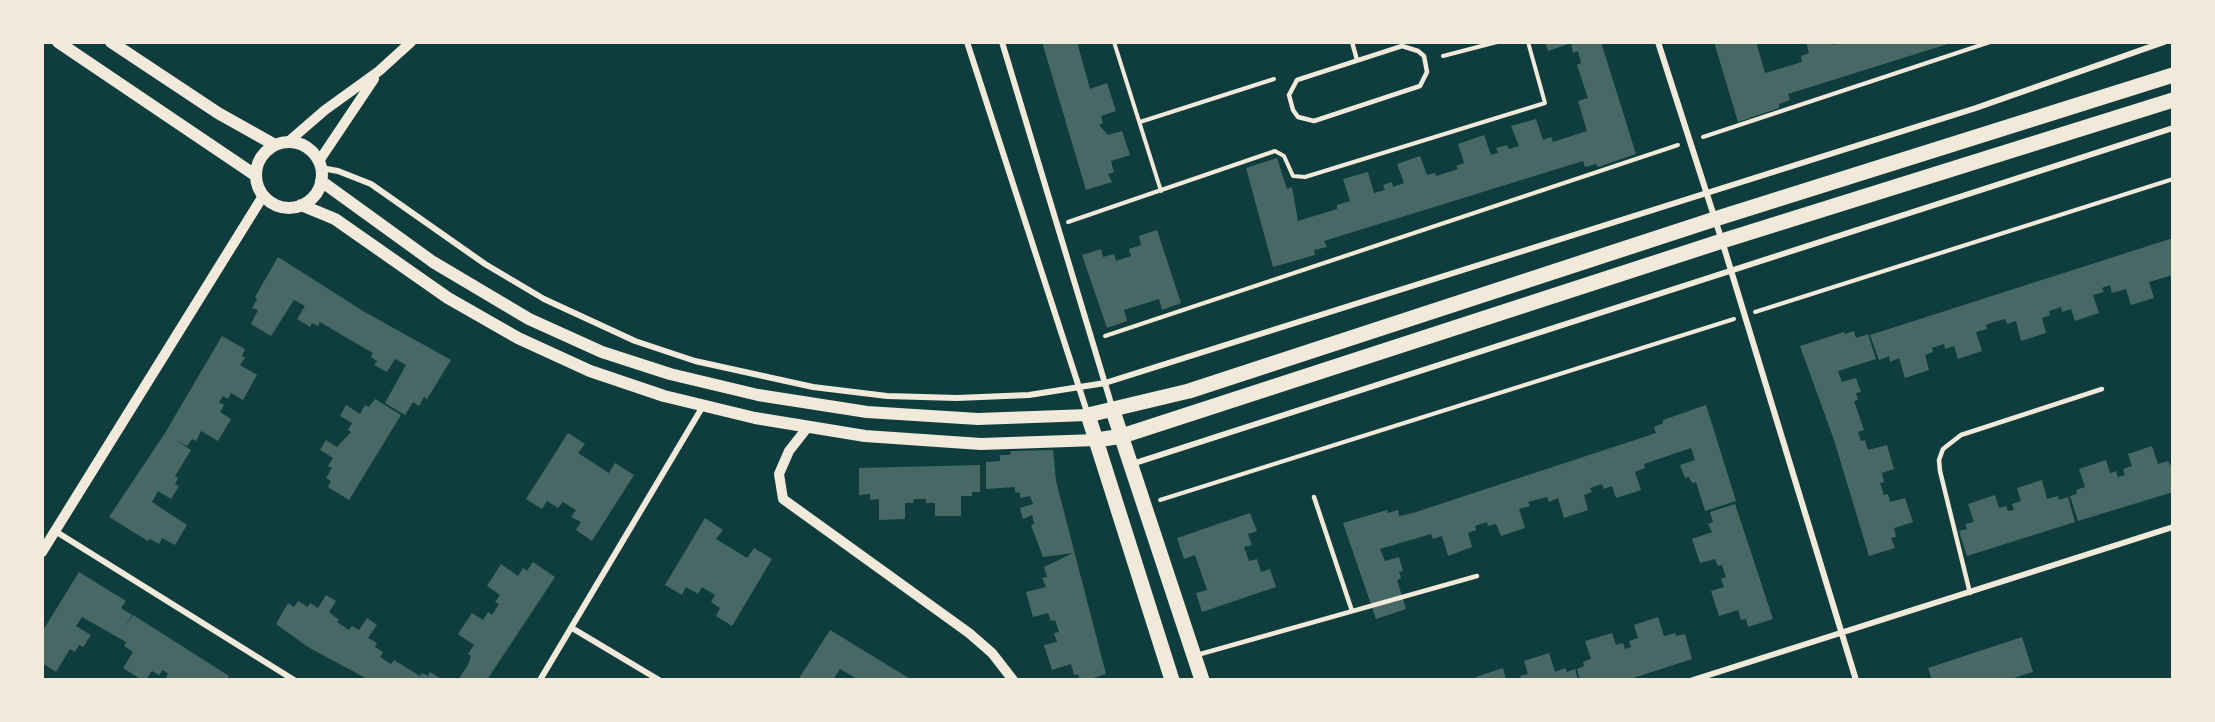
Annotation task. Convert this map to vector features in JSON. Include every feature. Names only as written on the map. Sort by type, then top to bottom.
[{"type":"main road","points":[[58,42],[255,175],[263,196],[280,207],[301,206],[335,219],[448,298],[518,338],[627,384],[703,406],[807,428],[923,441],[992,444],[1096,440],[1122,436],[1722,241],[2173,100]]},
{"type":"main road","points":[[111,42],[218,113],[281,143],[306,147],[320,170],[433,262],[494,299],[565,336],[658,371],[758,395],[867,412],[978,419],[1088,415],[1113,411],[1189,391],[1715,219],[2173,75]]},
{"type":"main road","points":[[255,175],[261,157],[281,143]]},
{"type":"main road","points":[[301,206],[314,196],[320,170]]},
{"type":"main road","points":[[1113,411],[1202,680]]},
{"type":"main road","points":[[1088,415],[1172,680]]},
{"type":"street","points":[[281,143],[379,71],[411,42]]},
{"type":"street","points":[[968,42],[1088,415]]},
{"type":"street","points":[[1002,42],[1113,411]]},
{"type":"street","points":[[1658,42],[1731,269],[1856,680]]},
{"type":"street","points":[[379,71],[320,170],[338,171],[371,184],[484,264],[544,299],[635,341],[695,361],[813,387],[887,396],[957,398],[1029,395],[1079,389],[1105,383],[1976,108],[2164,42]]},
{"type":"street","points":[[1131,464],[2173,128]]},
{"type":"street","points":[[42,552],[263,196]]},
{"type":"street","points":[[540,680],[703,406]]},
{"type":"street","points":[[807,428],[789,451],[779,474],[783,499],[969,633],[992,653],[1013,680]]},
{"type":"street","points":[[1692,680],[2173,527]]},
{"type":"street","points":[[55,531],[294,680]]},
{"type":"street","points":[[572,628],[659,680]]},
{"type":"lane","points":[[1352,42],[1358,60]]},
{"type":"lane","points":[[1402,46],[1410,47],[1424,56],[1427,72],[1425,80],[1413,90],[1314,121],[1298,117],[1293,110],[1289,94],[1297,80],[1358,60],[1402,46]]},
{"type":"lane","points":[[1970,593],[1940,471],[1939,460],[1943,449],[1961,435],[2102,389]]},
{"type":"lane","points":[[1314,497],[1352,611]]},
{"type":"lane","points":[[1195,656],[1477,576]]},
{"type":"path","points":[[1114,42],[1161,191]]},
{"type":"path","points":[[1443,56],[1497,42]]},
{"type":"path","points":[[1057,225],[1275,151],[1284,156],[1293,176],[1305,177],[1545,103],[1528,42]]},
{"type":"path","points":[[1092,340],[1990,42]]},
{"type":"path","points":[[1140,122],[1274,79]]},
{"type":"path","points":[[1145,504],[2173,179]]},
{"type":"building","points":[[1042,42],[1077,42],[1090,89],[1107,83],[1116,111],[1101,116],[1103,123],[1099,125],[1108,135],[1122,131],[1130,155],[1111,161],[1114,172],[1108,174],[1112,182],[1086,190]]},
{"type":"building","points":[[1545,42],[1601,42],[1636,154],[1598,167],[1596,164],[1585,167],[1583,161],[1324,241],[1327,247],[1314,250],[1315,255],[1273,267],[1246,168],[1277,158],[1287,189],[1292,187],[1298,221],[1337,209],[1337,205],[1350,201],[1343,179],[1368,172],[1374,193],[1385,190],[1383,185],[1392,182],[1393,187],[1404,183],[1397,164],[1420,156],[1427,175],[1435,173],[1436,176],[1458,169],[1456,166],[1464,163],[1458,144],[1484,135],[1491,155],[1498,153],[1496,148],[1507,145],[1509,149],[1519,146],[1511,126],[1536,119],[1543,140],[1551,137],[1553,142],[1587,131],[1578,101],[1588,98],[1577,65],[1581,63],[1578,51],[1573,53],[1571,43],[1548,51]]},
{"type":"building","points":[[1714,42],[1756,42],[1765,73],[1802,62],[1801,56],[1809,53],[1806,42],[1832,42],[1833,45],[1843,42],[1951,43],[1788,94],[1790,100],[1779,104],[1779,108],[1738,122]]},
{"type":"building","points":[[1157,230],[1181,303],[1162,310],[1159,299],[1124,310],[1127,321],[1107,328],[1082,255],[1101,249],[1103,257],[1114,254],[1116,261],[1131,256],[1129,249],[1141,245],[1139,236]]},
{"type":"building","points":[[2173,238],[2173,275],[2149,282],[2154,298],[2131,305],[2126,289],[2112,293],[2110,285],[2102,288],[2104,292],[2093,295],[2099,313],[2075,321],[2071,309],[2062,312],[2061,307],[2049,311],[2050,315],[2042,318],[2046,333],[2021,341],[2016,321],[2007,324],[2005,319],[1994,322],[1986,325],[1987,329],[1976,332],[1982,351],[1958,359],[1954,346],[1945,349],[1944,344],[1932,348],[1933,352],[1925,355],[1929,370],[1905,378],[1899,358],[1890,362],[1889,356],[1879,360],[1870,335]]},
{"type":"building","points":[[278,257],[363,311],[451,360],[427,399],[424,397],[419,406],[413,402],[405,415],[385,403],[406,365],[395,359],[387,372],[374,365],[377,361],[371,357],[373,353],[320,322],[318,326],[312,323],[310,327],[297,319],[305,306],[294,300],[271,336],[251,324],[258,310],[252,308],[257,299],[255,297]]},
{"type":"building","points":[[1854,331],[1856,338],[1868,334],[1876,359],[1838,371],[1842,382],[1856,378],[1861,392],[1856,393],[1858,400],[1854,401],[1864,430],[1858,432],[1861,441],[1865,440],[1868,450],[1887,445],[1894,469],[1882,473],[1884,482],[1880,483],[1884,495],[1888,494],[1890,502],[1905,498],[1913,522],[1894,528],[1896,537],[1891,538],[1895,548],[1869,556],[1834,440],[1800,346]]},
{"type":"building","points":[[222,336],[245,349],[242,356],[245,358],[240,365],[257,375],[243,400],[231,393],[228,399],[223,396],[219,402],[224,405],[220,412],[231,419],[218,441],[201,431],[196,441],[192,439],[187,446],[176,440],[191,450],[175,476],[178,478],[175,484],[179,486],[171,499],[158,491],[152,502],[187,525],[175,545],[162,538],[159,544],[150,539],[148,541],[109,517],[165,433]]},
{"type":"building","points":[[375,399],[401,415],[349,500],[328,487],[331,481],[326,478],[332,468],[328,466],[333,458],[320,450],[326,440],[337,447],[351,432],[348,430],[352,423],[340,416],[346,405],[360,414],[365,405],[369,407]]},
{"type":"building","points":[[1706,405],[1736,501],[1705,511],[1696,482],[1692,483],[1689,477],[1685,478],[1680,465],[1695,460],[1691,448],[1644,464],[1645,468],[1635,472],[1641,490],[1616,498],[1612,486],[1604,489],[1602,484],[1590,488],[1592,492],[1584,495],[1588,510],[1564,518],[1558,498],[1549,502],[1547,497],[1528,502],[1530,506],[1519,509],[1525,528],[1501,536],[1496,524],[1488,526],[1487,522],[1475,526],[1476,530],[1468,533],[1472,547],[1448,556],[1442,536],[1433,539],[1431,534],[1380,549],[1385,561],[1399,557],[1403,571],[1399,572],[1401,578],[1397,580],[1406,609],[1376,619],[1343,523],[1387,510],[1388,513],[1398,510],[1399,516],[1413,513],[1656,433],[1654,427],[1663,423],[1663,420]]},
{"type":"building","points":[[568,433],[585,444],[578,453],[609,473],[615,463],[634,475],[592,541],[576,530],[581,522],[571,517],[576,510],[563,502],[558,508],[547,501],[542,509],[526,499]]},
{"type":"building","points":[[2152,446],[2158,464],[2168,461],[2170,465],[2173,464],[2173,492],[2078,521],[2070,496],[2077,494],[2076,490],[2085,487],[2079,469],[2106,460],[2110,473],[2116,471],[2118,477],[2125,475],[2123,469],[2132,466],[2128,454]]},
{"type":"building","points":[[1053,450],[1056,481],[1106,674],[1087,680],[1080,680],[1078,674],[1074,675],[1071,664],[1052,670],[1044,645],[1057,642],[1054,633],[1059,632],[1055,620],[1051,621],[1048,613],[1033,617],[1026,592],[1046,587],[1042,578],[1047,577],[1044,567],[1073,553],[1043,557],[1031,525],[1034,524],[1032,515],[1023,519],[1020,508],[1033,504],[1030,496],[1020,498],[1020,493],[1015,492],[1015,487],[986,489],[986,462],[1000,461],[1000,455],[1010,455],[1011,451]]},
{"type":"building","points":[[980,465],[980,492],[972,492],[972,496],[961,496],[961,516],[935,516],[935,503],[926,503],[926,499],[914,499],[913,503],[905,503],[905,519],[879,520],[879,499],[870,500],[870,494],[859,495],[859,468]]},
{"type":"building","points":[[2042,480],[2047,499],[2058,496],[2059,500],[2068,497],[2075,522],[1967,556],[1959,531],[1967,529],[1965,524],[1974,522],[1968,504],[1995,495],[1999,508],[2006,506],[2008,511],[2014,510],[2012,504],[2021,501],[2017,488]]},
{"type":"building","points":[[1735,504],[1773,619],[1748,627],[1746,619],[1741,620],[1738,610],[1719,616],[1711,591],[1724,587],[1721,579],[1726,577],[1722,565],[1718,566],[1715,559],[1700,563],[1692,539],[1712,532],[1708,524],[1713,522],[1710,512]]},
{"type":"building","points":[[1250,513],[1257,531],[1248,534],[1252,545],[1244,547],[1249,561],[1257,559],[1261,572],[1270,569],[1276,587],[1202,612],[1196,593],[1207,590],[1195,555],[1184,559],[1177,538]]},
{"type":"building","points":[[705,518],[723,530],[716,539],[747,558],[754,548],[772,559],[732,626],[716,616],[720,608],[711,602],[715,595],[702,587],[698,594],[686,587],[682,595],[665,585]]},
{"type":"building","points":[[533,562],[555,577],[487,680],[458,680],[468,665],[471,656],[468,654],[474,645],[458,634],[472,613],[483,620],[488,612],[492,615],[499,604],[495,602],[500,595],[487,586],[501,564],[518,576],[523,568],[527,571]]},
{"type":"building","points":[[79,572],[126,601],[121,608],[132,615],[123,630],[133,615],[229,676],[226,680],[168,680],[165,679],[168,674],[163,670],[159,675],[152,671],[146,680],[142,680],[123,668],[133,652],[124,646],[126,642],[82,617],[76,626],[91,635],[83,647],[79,645],[75,652],[70,649],[56,672],[42,663],[42,632]]},
{"type":"building","points":[[326,595],[336,601],[329,612],[339,620],[337,622],[349,630],[352,626],[359,630],[367,618],[377,625],[368,638],[377,643],[375,647],[383,652],[380,657],[391,664],[394,660],[420,676],[422,673],[428,676],[430,672],[443,680],[369,680],[308,647],[276,624],[288,603],[294,607],[298,601],[308,607],[310,603],[318,608]]},
{"type":"building","points":[[1658,617],[1664,636],[1675,633],[1676,636],[1685,634],[1692,659],[1627,680],[1580,680],[1577,669],[1584,666],[1583,662],[1591,659],[1585,641],[1612,633],[1616,645],[1623,643],[1625,649],[1631,647],[1629,641],[1638,638],[1634,625]]},
{"type":"building","points":[[830,630],[912,680],[859,680],[840,669],[833,680],[798,680]]},
{"type":"building","points":[[2022,637],[2033,672],[2007,680],[1932,680],[1928,668]]},
{"type":"building","points":[[1549,653],[1555,672],[1565,668],[1567,672],[1575,669],[1578,680],[1521,680],[1520,676],[1528,674],[1524,661]]},
{"type":"building","points":[[1503,668],[1506,680],[1477,680],[1476,677]]}]
